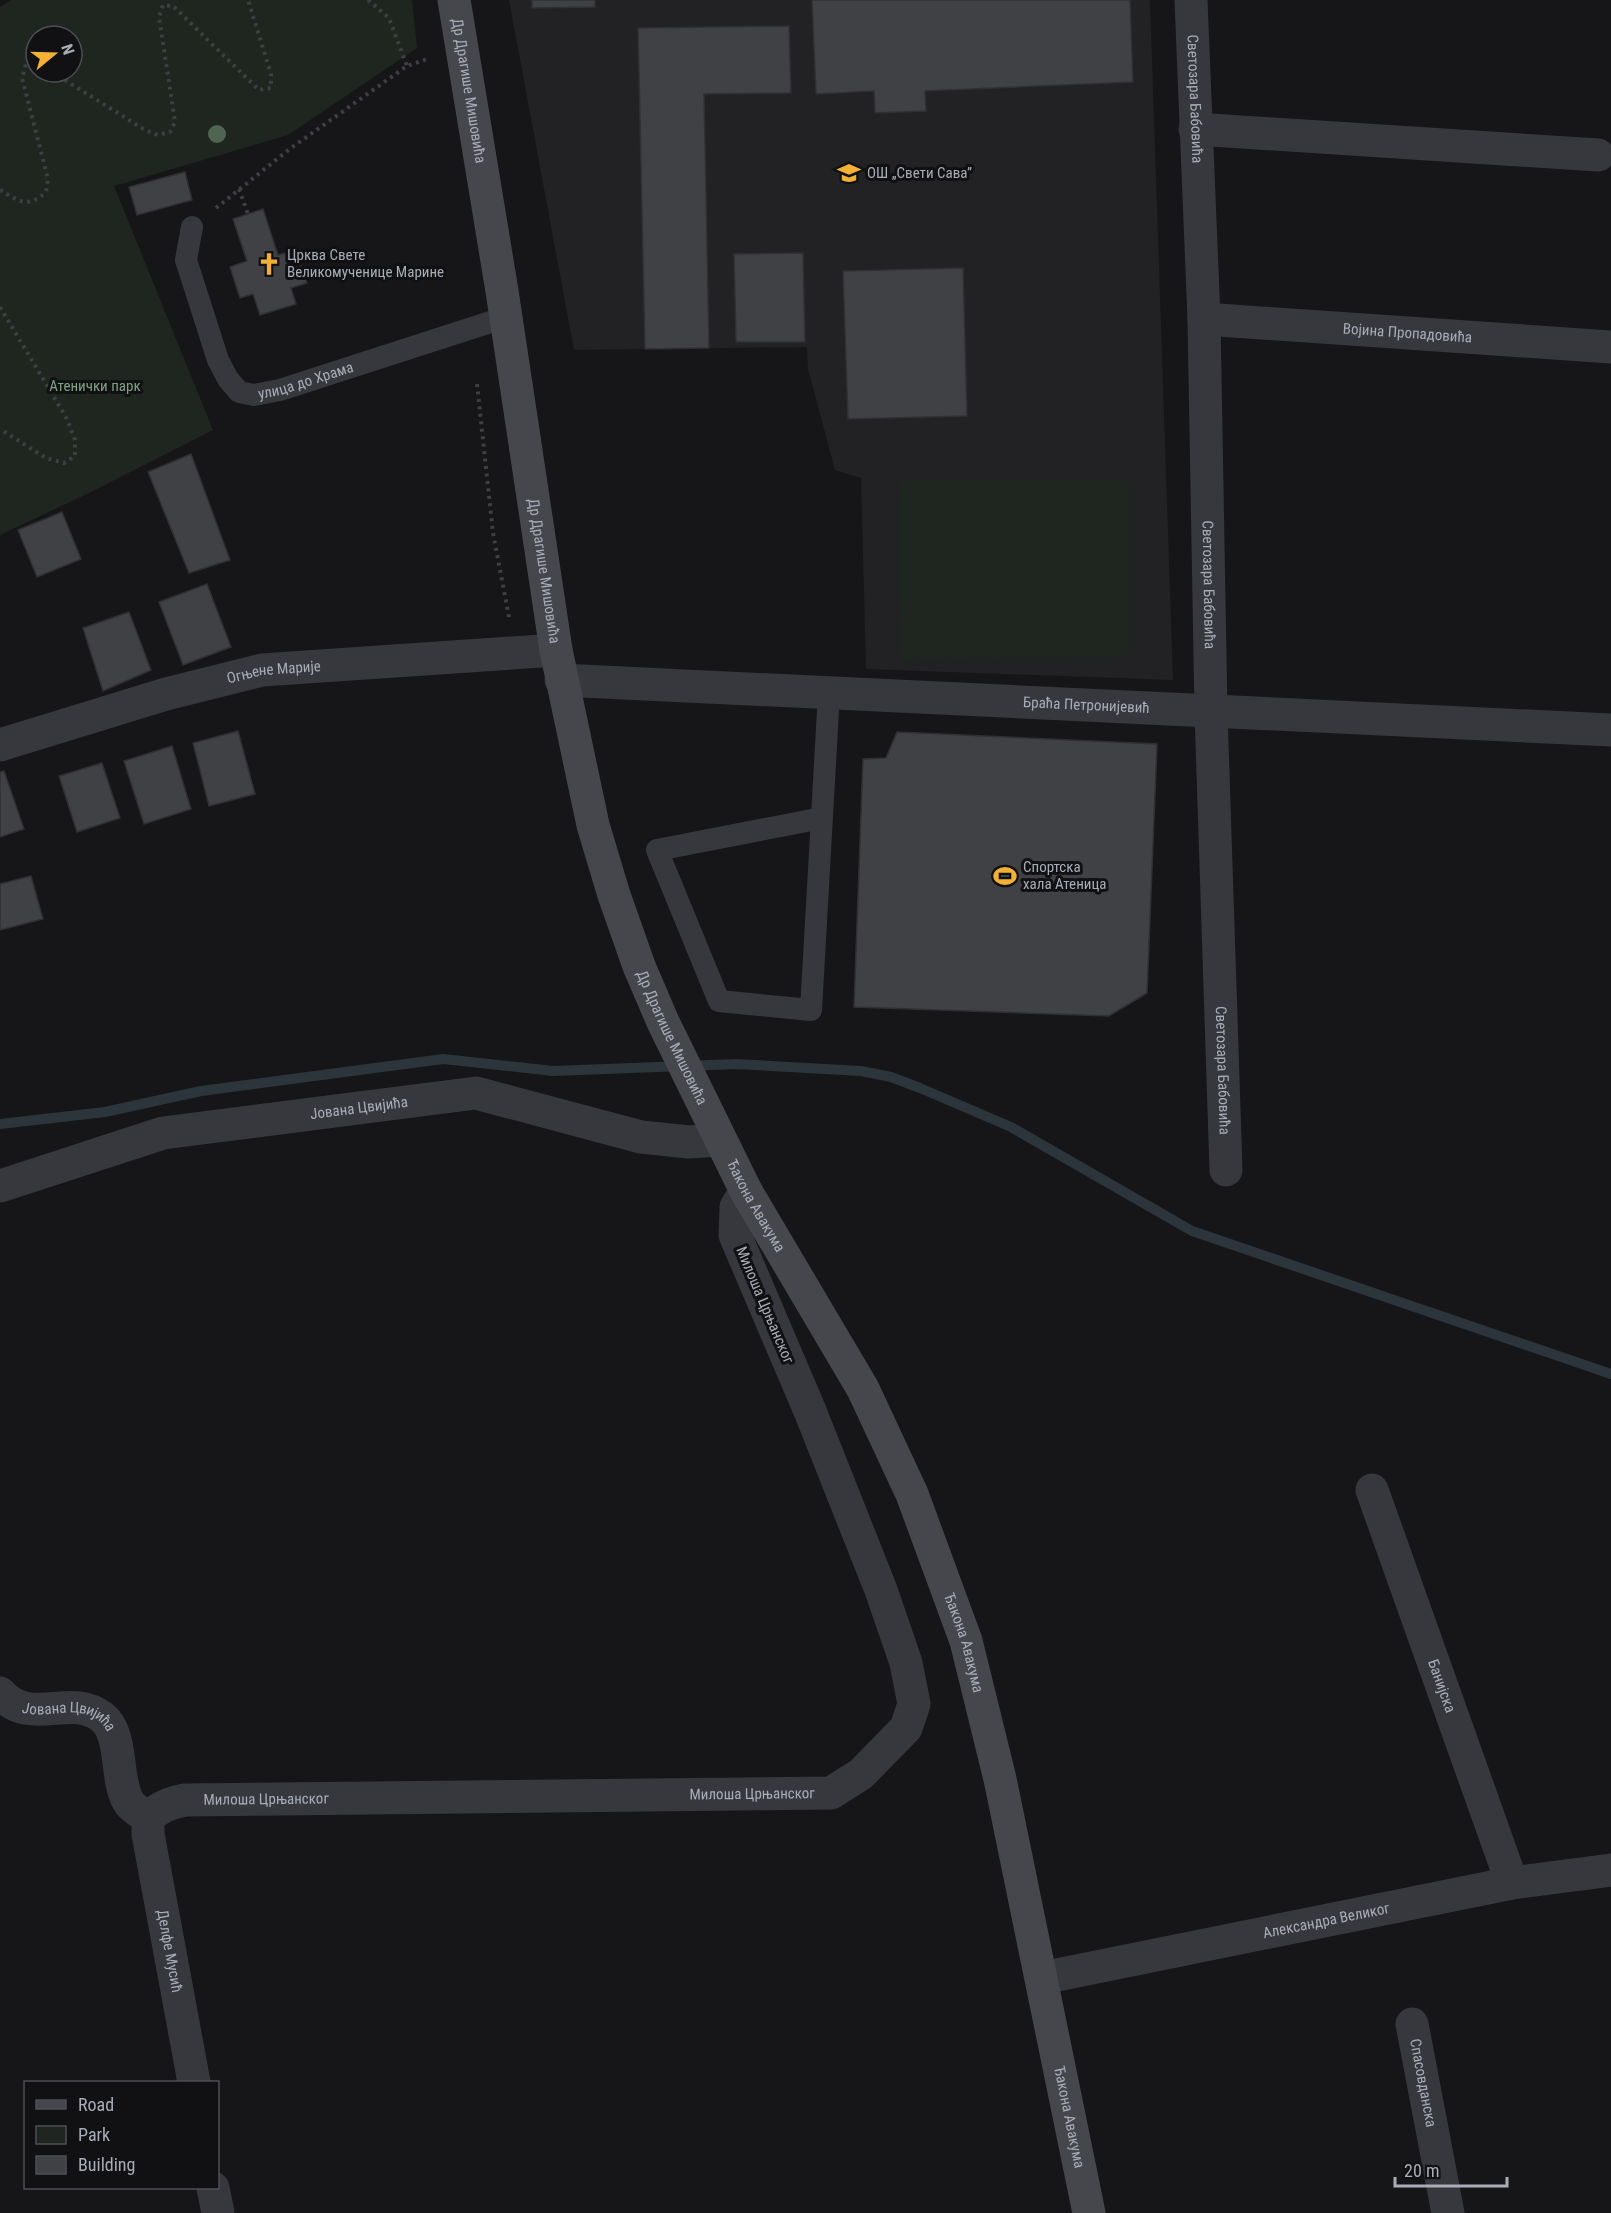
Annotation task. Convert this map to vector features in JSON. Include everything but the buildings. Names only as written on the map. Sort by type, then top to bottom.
[{"type":"main road","name":"Др Драгише Мишовића","points":[[454,0],[506,317],[559,665],[593,825],[639,966],[715,1130]]},
{"type":"main road","name":"Ђакона Авакума","points":[[715,1130],[746,1191],[862,1389],[912,1494],[966,1641],[1000,1779],[1089,2213]]},
{"type":"street","name":"Светозара Бабовића","points":[[1191,0],[1204,319],[1211,712],[1226,1170]]},
{"type":"street","points":[[1195,129],[1598,155]]},
{"type":"street","name":"Војина Пропадовића","points":[[1204,319],[1611,347]]},
{"type":"street","name":"Браћа Петронијевић","points":[[559,665],[829,693],[1611,730]]},
{"type":"street","name":"Огњене Марије","points":[[0,745],[166,694],[262,670],[559,665]]},
{"type":"street","name":"Јована Цвијића","points":[[0,1186],[163,1133],[476,1093],[642,1137],[689,1142],[715,1130]]},
{"type":"street","name":"Милоша Црњанског","points":[[148,1818],[157,1809],[185,1800],[831,1793],[861,1773],[906,1728],[914,1704],[906,1663],[881,1590],[810,1411],[735,1235],[736,1207],[746,1191]]},
{"type":"street","name":"Банијска","points":[[1372,1490],[1512,1883]]},
{"type":"street","name":"Јована Цвијића","points":[[0,1693],[8,1702],[21,1708],[37,1710],[77,1707],[94,1711],[105,1719],[112,1730],[129,1803],[148,1818]]},
{"type":"street","name":"Делфе Мусић","points":[[148,1818],[148,1834],[194,2081]]},
{"type":"street","name":"Александра Великог","points":[[1042,1978],[1512,1883],[1611,1870]]},
{"type":"street","name":"Спасовданска","points":[[1412,2024],[1448,2213]]},
{"type":"street","points":[[213,2189],[218,2213]]},
{"type":"lane","name":"улица до Храма","points":[[192,227],[186,260],[218,360],[228,379],[240,392],[254,395],[280,390],[506,317]]},
{"type":"lane","points":[[822,818],[657,850],[719,1002],[811,1010],[822,818],[829,693]]},
{"type":"path","points":[[71,84],[145,130],[158,135],[170,132],[175,122],[159,17],[163,5],[173,6],[259,90],[271,88],[271,74],[248,0]]},
{"type":"path","points":[[368,0],[389,18],[407,66]]},
{"type":"path","points":[[192,227],[291,148],[407,66],[429,58]]},
{"type":"path","points":[[0,190],[21,203],[37,201],[46,192],[48,179],[22,78],[24,71]]},
{"type":"path","points":[[239,189],[248,214]]},
{"type":"path","points":[[0,307],[67,419],[75,440],[75,456],[64,463],[46,458],[0,429]]},
{"type":"shaded area","name":"ОШ „Свети Сава”","points":[[509,0],[1150,0],[1173,680],[866,669],[861,478],[835,470],[808,369],[807,347],[574,350]]},
{"type":"green space","name":"Атенички парк","points":[[11,0],[412,0],[417,48],[288,135],[114,186],[213,430],[0,535],[0,7]]},
{"type":"green space","points":[[1129,480],[1130,657],[901,659],[899,481]]},
{"type":"waterway","points":[[0,1124],[105,1112],[201,1091],[443,1059],[553,1071],[736,1064],[861,1071],[891,1077],[1011,1127],[1192,1231],[1611,1374]]},
{"type":"place","name":"ОШ „Свети Сава”","points":[[849,173]]},
{"type":"place","name":"Црква Свете Великомученице Марине","points":[[269,264]]},
{"type":"place","name":"Спортска хала Атеница","points":[[1005,876]]}]
